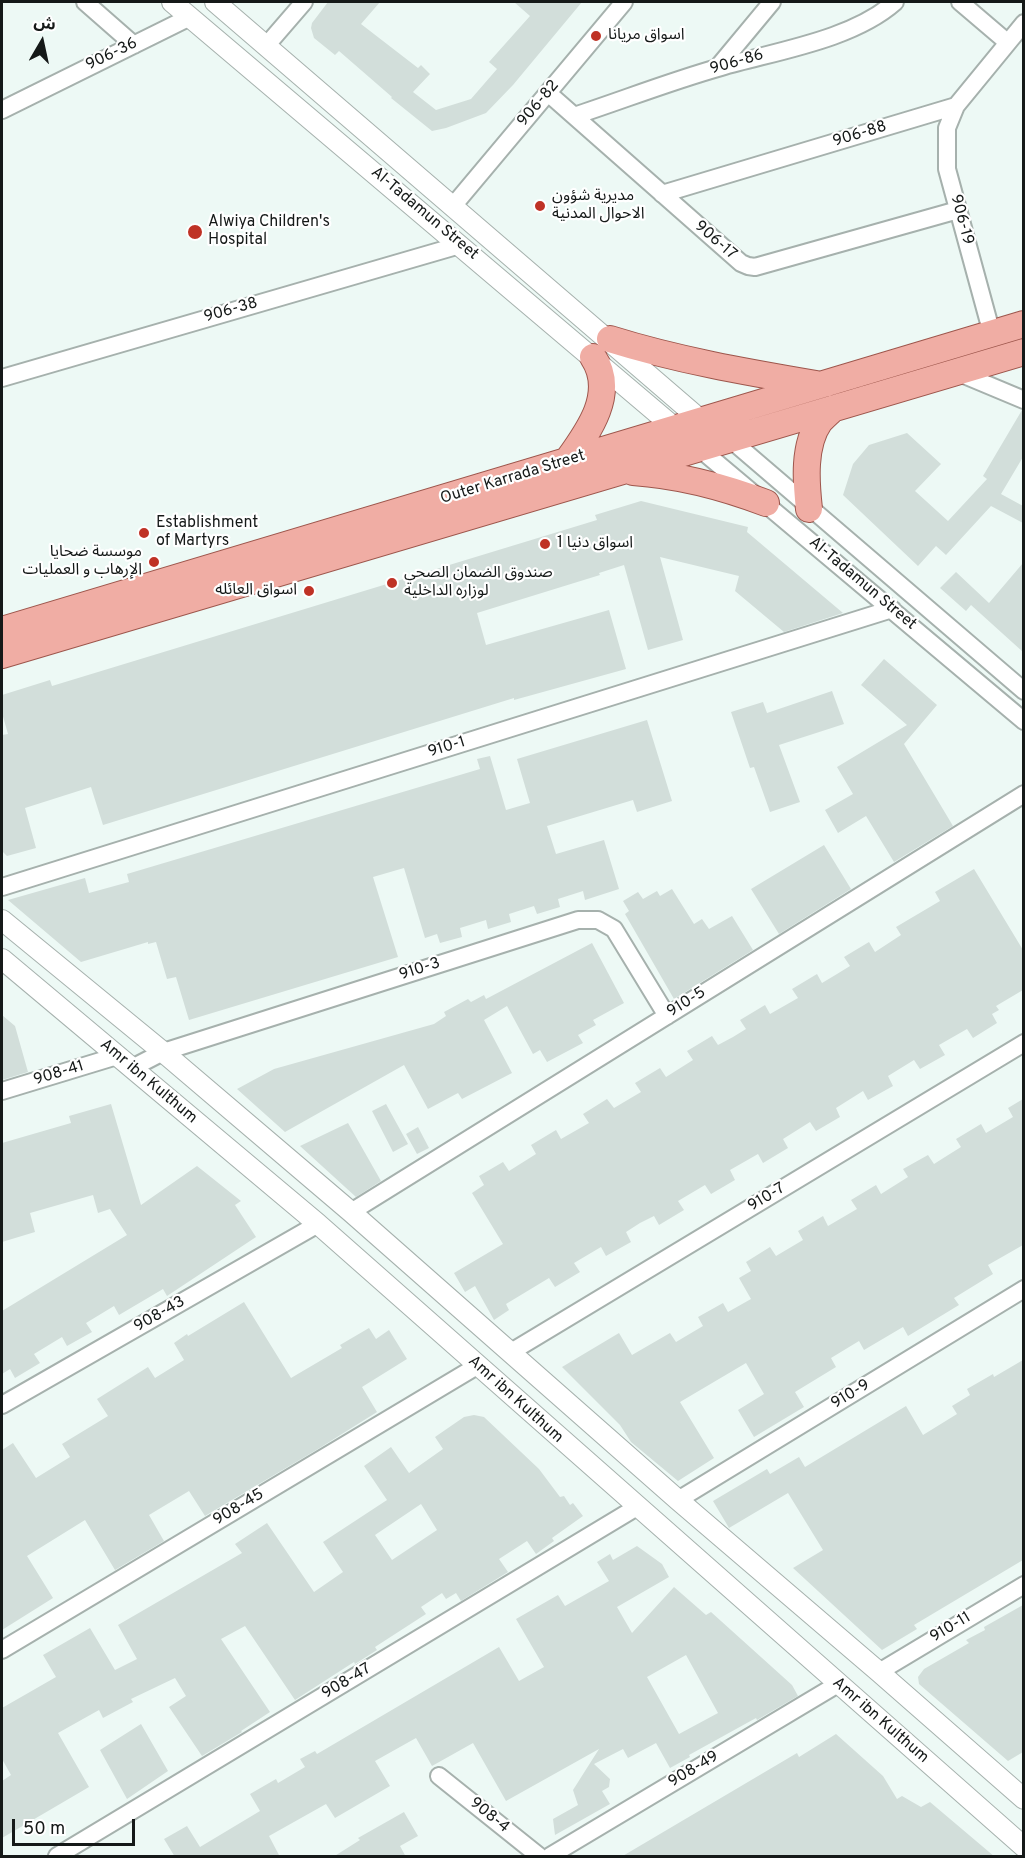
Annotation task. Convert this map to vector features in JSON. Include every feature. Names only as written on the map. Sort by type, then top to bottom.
[{"type":"main road","name":"Outer Karrada Street","points":[[2,630],[1023,324]]},
{"type":"main road","points":[[567,461],[588,432],[598,409],[602,385],[601,348],[680,358],[822,385]]},
{"type":"main road","name":"Outer Karrada Street","points":[[2,656],[1023,352]]},
{"type":"main road","points":[[809,509],[807,472],[813,436],[820,421],[834,408]]},
{"type":"main road","points":[[614,473],[660,475],[729,491],[766,503]]},
{"type":"street","points":[[85,2],[134,45]]},
{"type":"street","name":"Al-Tadamun Street","points":[[172,2],[460,245],[702,421]]},
{"type":"street","name":"Al-Tadamun Street","points":[[215,2],[453,206],[601,348],[676,429]]},
{"type":"street","points":[[267,46],[304,2]]},
{"type":"street","name":"906-82","points":[[453,206],[624,2]]},
{"type":"street","points":[[718,68],[772,2]]},
{"type":"street","name":"906-86","points":[[574,116],[718,68],[839,34],[886,10],[895,2]]},
{"type":"street","points":[[960,2],[1007,42]]},
{"type":"street","name":"906-36","points":[[2,110],[190,17]]},
{"type":"street","points":[[956,106],[1023,23]]},
{"type":"street","name":"906-17","points":[[548,93],[741,263],[748,266],[755,267],[958,210]]},
{"type":"street","name":"906-88","points":[[662,194],[956,106]]},
{"type":"street","name":"906-19","points":[[956,106],[946,128],[947,169],[992,334]]},
{"type":"street","name":"906-38","points":[[2,378],[460,245]]},
{"type":"street","points":[[957,372],[1023,400]]},
{"type":"street","name":"Al-Tadamun Street","points":[[730,440],[1023,691]]},
{"type":"street","name":"Al-Tadamun Street","points":[[699,448],[1023,721]]},
{"type":"street","name":"910-1","points":[[2,887],[892,609]]},
{"type":"street","name":"910-5","points":[[351,1212],[1023,794]]},
{"type":"street","name":"Amr ibn Kulthum","points":[[2,920],[163,1052],[351,1212],[1023,1799]]},
{"type":"street","name":"910-3","points":[[124,1062],[163,1052],[578,920],[598,920],[614,929],[667,1016]]},
{"type":"street","name":"Amr ibn Kulthum","points":[[2,959],[318,1224],[1023,1846]]},
{"type":"street","name":"910-7","points":[[511,1352],[1023,1043]]},
{"type":"street","name":"908-41","points":[[2,1091],[124,1062]]},
{"type":"street","name":"908-43","points":[[2,1405],[318,1224]]},
{"type":"street","name":"910-9","points":[[678,1500],[1023,1289]]},
{"type":"street","name":"908-45","points":[[2,1650],[477,1366]]},
{"type":"street","name":"908-47","points":[[57,1857],[637,1507]]},
{"type":"street","name":"910-11","points":[[879,1671],[1023,1585]]},
{"type":"street","name":"908-49","points":[[549,1857],[838,1684]]},
{"type":"street","name":"908-4","points":[[439,1776],[539,1857]]},
{"type":"building","points":[[328,2],[380,2],[361,24],[418,68],[421,65],[430,74],[413,92],[436,110],[471,99],[497,69],[489,62],[530,16],[514,2],[582,2],[513,85],[486,113],[432,131],[339,51],[335,55],[314,38],[312,23]]},
{"type":"building","points":[[1022,410],[1023,457],[1001,494],[1023,506],[1023,523],[991,506],[946,555],[936,546],[918,566],[843,495],[853,464],[869,445],[907,433],[941,464],[915,491],[948,521],[987,479],[983,476]]},
{"type":"building","points":[[641,501],[748,527],[747,532],[843,613],[784,632],[735,591],[739,576],[660,557],[683,640],[648,650],[624,565],[599,573],[600,575],[477,613],[486,645],[609,610],[626,669],[514,700],[514,698],[103,825],[91,787],[25,808],[36,848],[7,856],[2,851],[2,735],[8,734],[2,713],[2,695],[50,680],[52,686],[597,520],[595,515]]},
{"type":"building","points":[[1023,563],[1023,652],[971,605],[966,611],[940,588],[956,572],[989,603]]},
{"type":"building","points":[[884,659],[937,705],[904,744],[953,826],[894,862],[866,816],[838,833],[825,810],[853,794],[837,767],[907,725],[861,685]]},
{"type":"building","points":[[832,691],[844,724],[779,745],[800,802],[770,812],[754,767],[750,768],[731,712],[763,702],[767,713]]},
{"type":"building","points":[[647,720],[672,801],[637,812],[633,800],[547,826],[556,854],[604,840],[619,889],[585,900],[583,891],[558,899],[560,907],[537,914],[534,906],[509,914],[511,922],[488,929],[486,920],[460,928],[462,937],[440,943],[437,934],[425,938],[404,868],[373,877],[398,957],[189,1020],[176,977],[167,979],[156,942],[148,944],[148,942],[81,962],[8,900],[85,878],[89,893],[129,882],[127,874],[480,769],[477,759],[490,756],[506,810],[530,803],[517,759]]},
{"type":"building","points":[[824,845],[851,889],[779,934],[751,889]]},
{"type":"building","points":[[974,869],[1023,950],[1023,990],[996,1006],[999,1010],[992,1014],[997,1023],[973,1038],[967,1029],[939,1045],[945,1055],[920,1069],[914,1060],[888,1076],[893,1086],[868,1100],[863,1091],[836,1108],[840,1117],[816,1131],[810,1122],[783,1139],[788,1148],[763,1163],[758,1154],[730,1170],[735,1180],[711,1194],[705,1185],[678,1201],[684,1210],[659,1225],[654,1216],[640,1223],[626,1232],[631,1242],[606,1256],[601,1247],[574,1263],[580,1272],[555,1287],[549,1278],[506,1304],[509,1310],[494,1320],[475,1286],[465,1292],[454,1273],[503,1244],[472,1193],[484,1185],[479,1176],[503,1162],[509,1171],[536,1154],[531,1145],[556,1130],[561,1139],[589,1123],[583,1114],[607,1099],[614,1108],[641,1092],[635,1083],[660,1068],[666,1077],[693,1060],[687,1051],[712,1036],[718,1045],[746,1029],[740,1020],[765,1005],[770,1014],[798,998],[792,989],[817,974],[822,983],[837,974],[850,966],[844,957],[869,942],[875,952],[901,935],[896,927],[940,901],[935,892]]},
{"type":"building","points":[[672,889],[694,924],[702,919],[709,929],[732,916],[753,950],[674,999],[625,914],[629,911],[623,901],[638,892],[643,899],[657,891],[660,896]]},
{"type":"building","points":[[592,943],[624,1003],[593,1020],[596,1025],[578,1035],[583,1043],[547,1062],[540,1050],[533,1054],[507,1006],[484,1020],[512,1073],[462,1099],[458,1093],[428,1109],[404,1065],[285,1132],[237,1089],[274,1069],[434,1024],[446,1016],[444,1012],[468,999],[471,1002],[484,995],[486,999]]},
{"type":"building","points":[[2,1015],[15,1026],[28,1072],[2,1080]]},
{"type":"building","points":[[1023,1099],[1023,1245],[988,1265],[993,1274],[954,1298],[959,1305],[908,1336],[903,1327],[864,1350],[859,1341],[831,1358],[836,1367],[795,1392],[804,1407],[754,1437],[738,1410],[764,1394],[746,1363],[680,1402],[714,1458],[678,1481],[631,1442],[620,1425],[562,1367],[619,1333],[632,1355],[670,1333],[676,1342],[703,1326],[698,1317],[723,1303],[728,1312],[751,1299],[739,1278],[751,1271],[746,1262],[770,1247],[776,1256],[803,1240],[798,1231],[823,1216],[828,1226],[857,1209],[851,1200],[876,1185],[881,1194],[908,1177],[903,1169],[928,1155],[934,1164],[961,1147],[956,1139],[981,1124],[986,1133],[1013,1117],[1008,1108]]},
{"type":"building","points":[[111,1104],[141,1205],[197,1166],[241,1201],[235,1205],[256,1237],[167,1296],[163,1289],[119,1315],[114,1306],[86,1323],[92,1332],[67,1346],[62,1337],[34,1354],[40,1363],[15,1378],[10,1369],[2,1374],[2,1311],[127,1235],[110,1209],[98,1213],[93,1195],[30,1213],[35,1232],[2,1242],[2,1143],[71,1123],[69,1116]]},
{"type":"building","points":[[386,1104],[408,1144],[393,1152],[372,1111]]},
{"type":"building","points":[[348,1123],[381,1181],[356,1197],[300,1146]]},
{"type":"building","points":[[418,1127],[429,1148],[417,1154],[406,1134]]},
{"type":"building","points":[[244,1302],[291,1378],[342,1348],[340,1345],[369,1328],[376,1339],[389,1330],[407,1359],[362,1387],[377,1412],[205,1516],[189,1491],[149,1515],[164,1541],[115,1570],[85,1520],[27,1556],[53,1598],[2,1630],[2,1450],[13,1443],[36,1478],[70,1457],[62,1444],[108,1416],[97,1399],[148,1367],[155,1378],[184,1360],[174,1343]]},
{"type":"building","points":[[1023,1360],[1023,1560],[914,1625],[917,1629],[882,1650],[793,1568],[823,1550],[788,1493],[729,1528],[713,1501],[767,1469],[770,1474],[799,1457],[805,1467],[906,1406],[923,1435],[957,1414],[952,1406],[970,1395],[967,1389]]},
{"type":"building","points":[[474,1415],[484,1417],[539,1469],[560,1497],[564,1496],[570,1505],[573,1503],[583,1516],[552,1538],[554,1541],[536,1554],[527,1541],[499,1559],[508,1572],[461,1601],[456,1593],[446,1599],[442,1593],[421,1607],[426,1614],[375,1647],[377,1650],[295,1700],[245,1626],[221,1639],[270,1712],[202,1756],[169,1707],[186,1696],[175,1678],[131,1699],[133,1702],[103,1718],[99,1710],[58,1733],[89,1787],[2,1838],[2,1781],[11,1775],[2,1759],[2,1708],[56,1677],[43,1655],[90,1628],[115,1670],[137,1659],[118,1625],[242,1553],[235,1544],[267,1523],[314,1592],[343,1572],[323,1542],[387,1500],[364,1466],[391,1447],[409,1473],[443,1449],[435,1437],[464,1417]],"holes":[[[421,1504],[437,1530],[392,1560],[375,1535]]]},
{"type":"building","points":[[637,1546],[662,1564],[669,1577],[617,1607],[632,1633],[674,1587],[706,1615],[711,1612],[792,1685],[798,1696],[689,1755],[690,1757],[670,1768],[656,1743],[628,1758],[623,1749],[594,1764],[610,1779],[609,1787],[602,1791],[610,1804],[555,1835],[553,1819],[578,1805],[573,1790],[599,1749],[506,1801],[473,1743],[432,1766],[416,1738],[375,1761],[390,1786],[335,1818],[326,1804],[269,1836],[280,1857],[175,1857],[164,1839],[187,1826],[200,1847],[260,1811],[250,1794],[276,1779],[278,1783],[305,1767],[300,1759],[315,1751],[317,1754],[499,1647],[519,1681],[544,1667],[516,1619],[558,1595],[565,1606],[609,1581],[597,1562],[610,1554],[613,1560]],"holes":[[[686,1655],[718,1713],[679,1734],[647,1677]]]},
{"type":"building","points":[[1023,1605],[1023,1752],[1008,1761],[919,1684],[918,1677],[924,1669],[969,1643],[966,1640],[985,1630],[984,1627]]},
{"type":"building","points":[[141,1724],[168,1771],[127,1799],[100,1750]]},
{"type":"building","points":[[836,1734],[883,1776],[897,1799],[902,1796],[921,1807],[930,1802],[995,1857],[621,1857],[797,1753],[799,1757]]},
{"type":"building","points":[[404,1812],[418,1836],[400,1846],[406,1857],[333,1857],[360,1840],[358,1838]]},
{"type":"place","name":"اسواق مريانا","points":[[596,36]]},
{"type":"place","name":"مديرية شؤون الاحوال المدنية","points":[[540,206]]},
{"type":"place","name":"Alwiya Children's Hospital","points":[[195,232]]},
{"type":"place","name":"Establishment of Martyrs","points":[[144,533]]},
{"type":"place","name":"اسواق دنيا 1","points":[[545,544]]},
{"type":"place","name":"موسسة ضحايا الإرهاب و العمليات","points":[[154,562]]},
{"type":"place","name":"صندوق الضمان الصحي لوزاره الداخليه","points":[[392,583]]},
{"type":"place","name":"اسواق العائله","points":[[309,591]]}]
